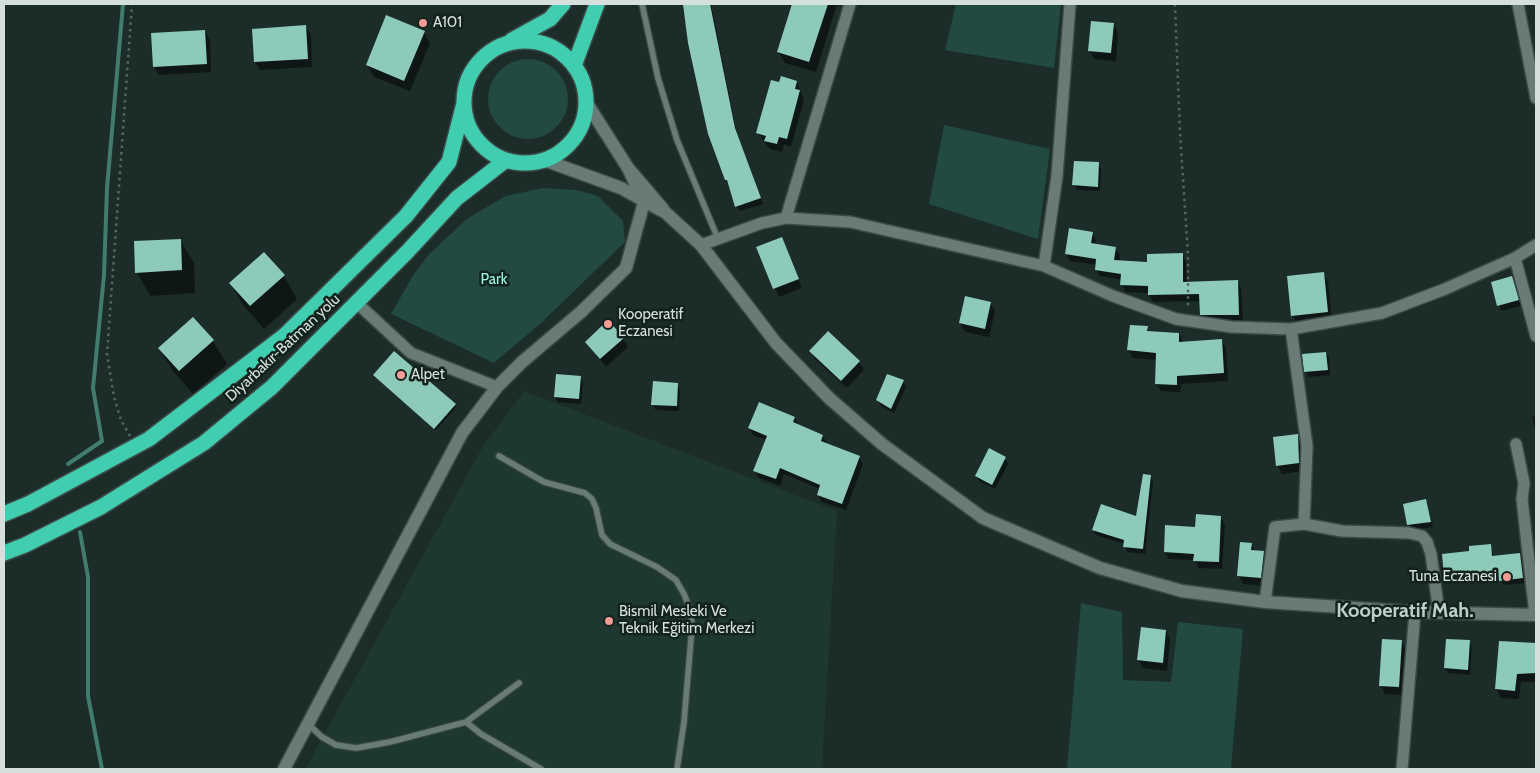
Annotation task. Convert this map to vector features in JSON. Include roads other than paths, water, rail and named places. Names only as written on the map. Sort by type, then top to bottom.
[{"type":"highway","points":[[505,44],[524,41],[543,44],[560,52],[574,66],[583,83],[586,102],[583,120],[575,138],[561,151],[544,160],[525,163],[506,160],[489,152],[476,139],[467,122],[464,103],[466,84],[475,67],[488,53],[550,19],[563,4]]},
{"type":"highway","points":[[574,66],[597,4]]},
{"type":"highway","name":"Diyarbakır-Batman yolu","points":[[4,514],[28,504],[149,439],[284,336],[406,216],[449,162],[464,103]]},
{"type":"highway","name":"Diyarbakır-Batman yolu","points":[[4,553],[25,545],[101,507],[204,443],[272,387],[458,198],[506,160]]},
{"type":"main road","points":[[284,769],[462,433],[497,387],[522,362],[581,312],[626,268],[644,202],[628,168],[586,102]]},
{"type":"main road","points":[[544,160],[621,188],[666,213]]},
{"type":"main road","points":[[628,168],[666,213],[701,245],[776,343],[829,398],[882,444],[983,518],[1100,568],[1182,592],[1265,602],[1415,612],[1536,615]]},
{"type":"street","points":[[786,218],[850,4]]},
{"type":"street","points":[[1044,266],[1057,176],[1070,4]]},
{"type":"street","points":[[1518,4],[1536,98]]},
{"type":"street","points":[[701,245],[762,223],[786,218],[850,222],[1044,266],[1113,296],[1176,319],[1232,327],[1291,329],[1382,313],[1445,290],[1515,258],[1536,245]]},
{"type":"street","points":[[1515,258],[1536,336]]},
{"type":"street","points":[[356,303],[411,353],[497,387]]},
{"type":"street","points":[[1291,329],[1307,446],[1304,524]]},
{"type":"street","points":[[1516,444],[1524,483],[1522,499],[1536,615]]},
{"type":"street","points":[[1265,602],[1275,527],[1304,524],[1342,531],[1409,533],[1422,536],[1427,542],[1431,554],[1438,613]]},
{"type":"street","points":[[1402,769],[1415,612]]},
{"type":"lane","points":[[642,4],[658,78],[677,140],[718,239]]},
{"type":"lane","points":[[499,456],[544,482],[585,494],[592,499],[602,534],[610,544],[658,566],[676,580],[684,594],[690,612],[692,627],[684,722],[677,769]]},
{"type":"lane","points":[[308,724],[322,737],[336,745],[356,748],[466,722],[519,683]]},
{"type":"lane","points":[[466,722],[481,734],[541,769]]},
{"type":"waterway","points":[[68,464],[102,441],[93,388],[104,275],[107,188],[123,4]]},
{"type":"waterway","points":[[80,532],[88,577],[88,696],[102,769]]},
{"type":"place","name":"A101","points":[[423,23]]},
{"type":"place","name":"Kooperatif Eczanesi","points":[[608,324]]},
{"type":"place","name":"Alpet","points":[[401,375]]},
{"type":"place","name":"Tuna Eczanesi","points":[[1507,577]]},
{"type":"place","name":"Bismil Mesleki Ve Teknik Eğitim Merkezi","points":[[609,621]]},
{"type":"district","name":"Kooperatif Mah.","points":[[1405,611]]},
{"type":"park label","name":"Park","points":[[494,280]]}]
